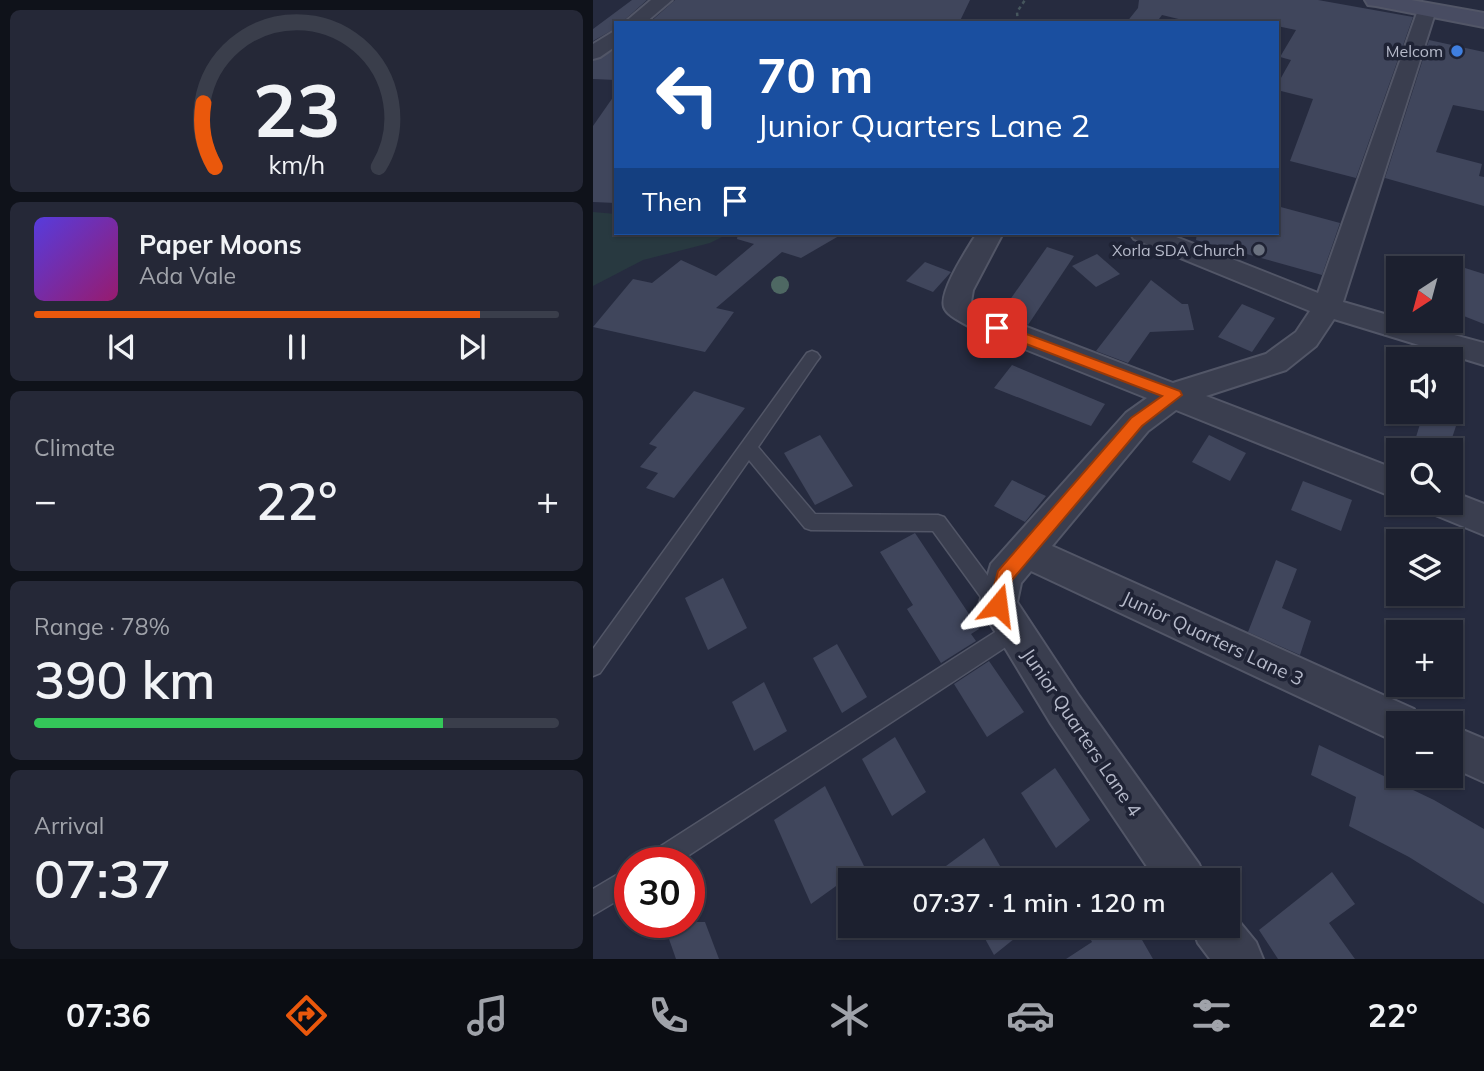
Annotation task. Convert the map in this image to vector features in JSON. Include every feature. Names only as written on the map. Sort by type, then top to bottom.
[{"type":"main road","points":[[1376,0],[1484,20]]},
{"type":"street","points":[[636,21],[663,0]]},
{"type":"street","points":[[1006,617],[1004,576],[1137,422],[1174,395],[1276,362],[1306,339],[1327,307],[1427,10]]},
{"type":"street","points":[[593,53],[614,37]]},
{"type":"street","points":[[989,235],[959,290],[957,306],[980,320],[1015,335],[1386,480]]},
{"type":"street","points":[[1148,235],[1327,307],[1484,354]]},
{"type":"street","points":[[1463,511],[1484,520]]},
{"type":"street","name":"Junior Quarters Lane 3","points":[[1027,552],[1386,717]]},
{"type":"street","name":"Junior Quarters Lane 4","points":[[1006,617],[1065,710],[1175,868]]},
{"type":"street","points":[[1463,751],[1484,761]]},
{"type":"street","points":[[1224,938],[1239,959]]},
{"type":"lane","points":[[593,666],[812,357]]},
{"type":"lane","points":[[678,847],[1006,617],[938,523],[811,522],[748,447]]},
{"type":"lane","points":[[593,903],[614,889]]},
{"type":"path","points":[[1018,21],[1017,12],[1025,0]]},
{"type":"shaded area","points":[[593,212],[614,214],[614,235],[726,235],[710,243],[643,260],[593,286]]},
{"type":"building","points":[[632,0],[647,0],[623,21],[614,21],[614,29],[593,41],[593,29]]},
{"type":"building","points":[[675,0],[970,0],[960,21],[651,21]]},
{"type":"building","points":[[1139,0],[1318,0],[1413,17],[1356,178],[1290,161],[1313,99],[1279,90],[1279,81],[1291,60],[1280,57],[1296,30],[1279,26],[1279,21],[1187,21],[1162,15],[1158,21],[1128,21],[1138,8]]},
{"type":"building","points":[[1429,40],[1484,52],[1484,111],[1453,105],[1436,152],[1482,164],[1479,176],[1484,177],[1484,206],[1385,178]]},
{"type":"building","points":[[614,50],[614,80],[593,79],[593,61]]},
{"type":"building","points":[[614,96],[614,203],[593,202],[593,126]]},
{"type":"building","points":[[1279,207],[1340,223],[1322,275],[1196,240],[1197,235],[1279,235]]},
{"type":"building","points":[[738,235],[841,235],[801,258],[782,252],[716,308],[734,312],[705,352],[593,327],[633,279],[652,283],[681,260],[716,276],[754,244],[737,239]]},
{"type":"building","points":[[1047,247],[1074,256],[1028,325],[1000,314]]},
{"type":"building","points":[[1097,254],[1120,274],[1096,287],[1072,266]]},
{"type":"building","points":[[925,262],[951,272],[933,292],[906,281]]},
{"type":"building","points":[[1465,268],[1484,274],[1484,324],[1463,316]]},
{"type":"building","points":[[1151,280],[1182,304],[1188,304],[1194,330],[1150,332],[1128,363],[1096,351]]},
{"type":"building","points":[[1242,304],[1275,318],[1252,352],[1218,337]]},
{"type":"building","points":[[1012,365],[1105,404],[1091,426],[994,388]]},
{"type":"building","points":[[694,391],[745,408],[674,498],[646,488],[658,473],[640,467],[657,447],[649,444]]},
{"type":"building","points":[[1420,424],[1457,424],[1452,438],[1416,438]]},
{"type":"building","points":[[820,435],[853,486],[815,505],[784,453]]},
{"type":"building","points":[[1209,435],[1246,453],[1230,481],[1192,462]]},
{"type":"building","points":[[1012,480],[1046,496],[1025,522],[994,506]]},
{"type":"building","points":[[1303,481],[1352,500],[1341,531],[1291,510]]},
{"type":"building","points":[[915,533],[979,629],[971,634],[976,641],[941,663],[907,609],[913,605],[880,552]]},
{"type":"building","points":[[1276,560],[1297,569],[1282,608],[1311,621],[1300,655],[1248,632]]},
{"type":"building","points":[[723,578],[747,628],[708,650],[685,598]]},
{"type":"building","points":[[837,644],[867,697],[842,713],[813,658]]},
{"type":"building","points":[[989,661],[1024,712],[987,737],[954,684]]},
{"type":"building","points":[[764,682],[787,731],[754,751],[732,702]]},
{"type":"building","points":[[895,737],[926,792],[892,816],[862,759]]},
{"type":"building","points":[[1319,745],[1386,777],[1386,788],[1409,788],[1484,829],[1484,904],[1409,857],[1349,826],[1356,797],[1311,775]]},
{"type":"building","points":[[1055,768],[1090,820],[1056,848],[1021,793]]},
{"type":"building","points":[[825,786],[864,866],[838,868],[838,885],[811,904],[774,820]]},
{"type":"building","points":[[984,838],[1001,868],[943,868]]},
{"type":"building","points":[[1332,872],[1355,904],[1329,923],[1355,959],[1278,959],[1259,930]]},
{"type":"building","points":[[705,922],[719,959],[676,959],[669,938],[705,938]]},
{"type":"building","points":[[985,938],[1015,938],[994,955]]},
{"type":"building","points":[[1090,938],[1141,938],[1153,959],[1066,959],[1092,942]]},
{"type":"place","name":"Melcom","points":[[1457,51]]},
{"type":"place","name":"Xorla SDA Church","points":[[1259,250]]},
{"type":"route","points":[[997,328],[1174,395],[1137,422],[1004,576],[998,605]]}]
